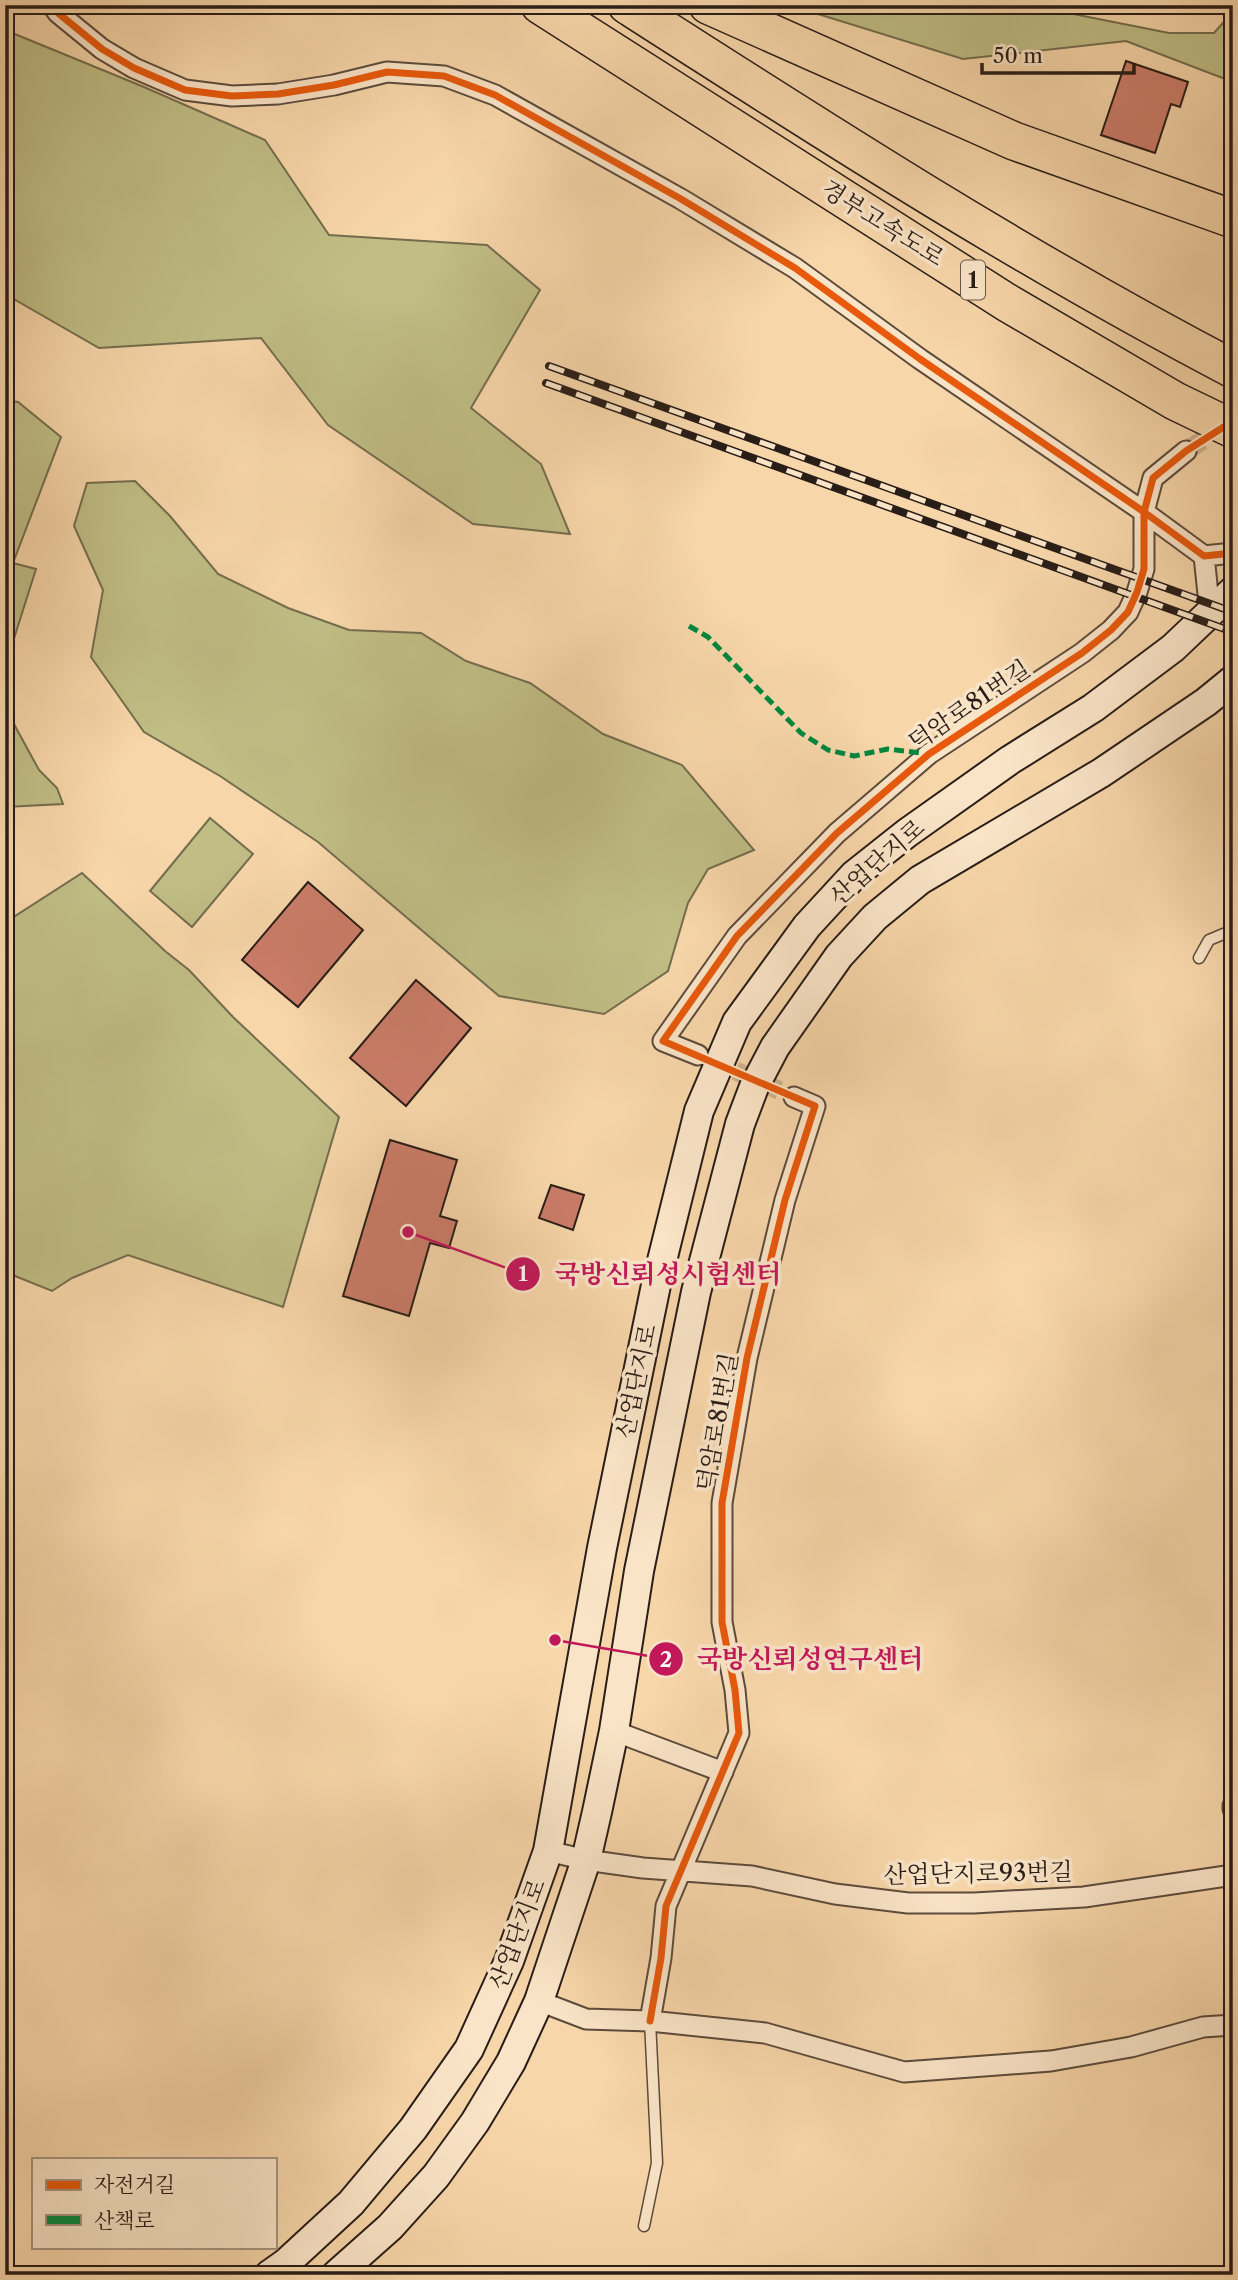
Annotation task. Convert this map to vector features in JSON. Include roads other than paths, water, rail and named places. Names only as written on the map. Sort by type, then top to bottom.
[{"type":"highway","name":"경부고속도로","points":[[540,5],[1006,302],[1175,401],[1233,429]]},
{"type":"highway","name":"경부고속도로","points":[[627,5],[868,160],[1006,243],[1165,334],[1233,369]]},
{"type":"highway","points":[[708,5],[1014,141],[1233,219]]},
{"type":"main road","name":"산업단지로","points":[[269,2275],[286,2263],[351,2203],[413,2130],[469,2049],[509,1961],[548,1852],[602,1548],[656,1285],[699,1111],[737,1022],[807,926],[854,875],[907,833],[1010,760],[1093,708],[1173,648],[1233,591]]},
{"type":"main road","name":"산업단지로","points":[[336,2275],[390,2227],[436,2176],[475,2122],[511,2062],[539,2001],[586,1860],[614,1731],[639,1571],[696,1292],[740,1124],[754,1087],[775,1047],[839,956],[875,917],[920,880],[1101,773],[1206,702],[1233,680]]},
{"type":"street","points":[[52,5],[102,48],[134,68],[185,90],[232,96],[278,94],[334,85],[387,72],[444,76],[495,95],[681,199],[795,268],[920,359],[1205,556],[1233,553]]},
{"type":"street","name":"덕암로81번길","points":[[698,1055],[663,1041],[746,926],[837,833],[929,754],[1082,653],[1111,630],[1128,612],[1138,592],[1144,569],[1144,512],[1153,478],[1186,451]]},
{"type":"street","points":[[1205,556],[1210,613]]},
{"type":"street","name":"덕암로81번길","points":[[723,1772],[739,1733],[735,1690],[722,1622],[722,1503],[747,1358],[785,1199],[815,1106],[794,1097]]},
{"type":"street","points":[[614,1731],[723,1772],[666,1906],[661,1958],[650,2021]]},
{"type":"street","name":"산업단지로93번길","points":[[548,1852],[643,1868],[752,1876],[835,1894],[908,1903],[974,1903],[1084,1896],[1233,1875]]},
{"type":"street","points":[[539,2001],[586,2019],[650,2021],[765,2033],[904,2072],[1051,2061],[1131,2047],[1203,2027],[1233,2025]]},
{"type":"lane","points":[[1199,958],[1209,940],[1233,930]]},
{"type":"lane","points":[[644,2226],[657,2164],[650,2021]]},
{"type":"tunnel","points":[[1186,451],[1229,423]]},
{"type":"tunnel","points":[[709,1059],[794,1097]]},
{"type":"railway","points":[[549,366],[1233,612]]},
{"type":"railway","points":[[546,383],[1233,632]]},
{"type":"place","name":"국방신뢰성시험센터","points":[[408,1232]]},
{"type":"place","name":"국방신뢰성연구센터","points":[[555,1640]]}]
